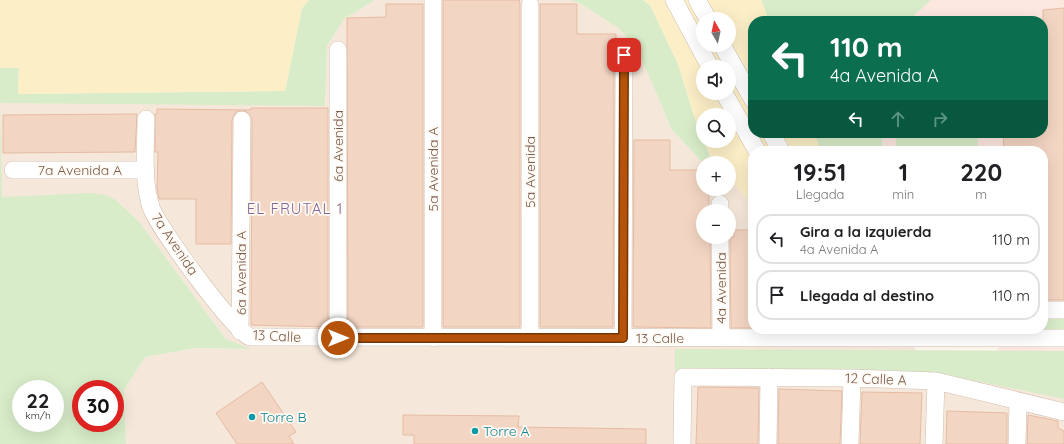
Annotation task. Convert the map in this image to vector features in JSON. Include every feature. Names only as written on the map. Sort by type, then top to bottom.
[{"type":"street","name":"5a Avenida A","points":[[433,0],[433,338]]},
{"type":"street","points":[[674,0],[706,60]]},
{"type":"street","points":[[697,0],[704,12]]},
{"type":"street","name":"5a Avenida","points":[[530,5],[530,338]]},
{"type":"street","name":"6a Avenida","points":[[338,50],[338,338]]},
{"type":"street","points":[[726,52],[748,91]]},
{"type":"street","points":[[623,338],[624,55]]},
{"type":"street","points":[[728,100],[748,135]]},
{"type":"street","name":"7a Avenida","points":[[146,119],[146,170],[149,201],[156,219],[220,308],[240,331]]},
{"type":"street","name":"6a Avenida A","points":[[240,331],[242,120]]},
{"type":"street","name":"7a Avenida A","points":[[13,170],[146,170]]},
{"type":"street","name":"4a Avenida","points":[[720,244],[721,338]]},
{"type":"street","points":[[1048,310],[1064,310]]},
{"type":"street","name":"13 Calle","points":[[240,331],[245,335],[258,338],[721,338],[823,334],[947,334]]},
{"type":"street","name":"13 Calle","points":[[1002,334],[1064,338]]},
{"type":"street","name":"12 Calle A","points":[[682,444],[684,377],[852,378],[936,381],[1064,412]]},
{"type":"street","points":[[768,444],[769,377]]},
{"type":"street","points":[[850,444],[852,378]]},
{"type":"street","points":[[934,444],[936,381]]},
{"type":"street","points":[[1017,444],[1018,401]]},
{"type":"shaded area","name":"EL FRUTAL 1","points":[[375,0],[571,0],[580,3],[618,28],[636,46],[672,130],[696,156],[696,196],[736,196],[736,184],[748,200],[748,334],[914,334],[915,351],[1064,351],[1064,444],[126,444],[124,390],[145,357],[196,348],[249,349],[226,339],[140,223],[116,200],[0,199],[0,96],[325,106],[327,46],[344,19]]},
{"type":"shaded area","points":[[931,0],[1064,0],[1064,351],[998,351],[998,334],[1048,334],[1048,146],[883,146],[883,138],[1048,138],[1048,16],[913,16]]},
{"type":"green space","points":[[309,0],[375,0],[344,19],[327,46],[325,106],[0,103],[0,68],[19,68],[18,94],[285,91],[302,8]]},
{"type":"green space","points":[[571,0],[643,0],[650,5],[678,64],[696,121],[696,148],[707,148],[710,156],[696,156],[672,130],[636,46],[618,28],[580,3]]},
{"type":"green space","points":[[761,0],[931,0],[913,16],[767,16]]},
{"type":"green space","points":[[0,103],[2,197],[90,193],[105,195],[116,200],[140,223],[226,339],[251,349],[196,348],[145,357],[124,390],[126,444],[0,444]]},
{"type":"green space","points":[[816,138],[883,138],[882,146],[819,146]]},
{"type":"green space","points":[[896,138],[978,138],[977,146],[896,146]]},
{"type":"green space","points":[[1048,310],[1064,310],[1064,338],[1000,338],[1000,334],[1048,334]]},
{"type":"green space","points":[[675,349],[1064,351],[1064,399],[943,374],[675,371]]},
{"type":"sand","points":[[0,0],[309,0],[302,8],[285,91],[18,94],[19,68],[0,68]]},
{"type":"sand","points":[[643,0],[761,0],[767,16],[748,16],[748,138],[816,138],[819,146],[748,146],[748,200],[736,187],[736,156],[710,156],[707,148],[736,148],[736,108],[696,108],[696,122],[678,64],[650,5]]},
{"type":"building","points":[[443,0],[519,0],[520,4],[520,327],[443,327]]},
{"type":"building","points":[[386,4],[423,4],[423,327],[348,327],[347,18],[386,17]]},
{"type":"building","points":[[540,4],[577,4],[577,34],[616,34],[616,49],[614,55],[613,327],[540,327]]},
{"type":"building","points":[[1064,8],[1064,300],[1048,300],[1048,146],[1003,146],[1004,138],[1048,138],[1048,16],[1043,16],[1043,10]]},
{"type":"building","points":[[251,108],[328,108],[328,327],[251,325],[252,120],[247,112],[237,111],[232,120],[231,244],[196,244],[196,199],[159,199],[157,189],[158,152],[155,152],[155,114],[157,114],[157,109],[251,110]]},
{"type":"building","points":[[137,114],[135,152],[3,153],[3,115]]},
{"type":"building","points":[[634,140],[670,140],[670,170],[696,170],[696,196],[709,196],[709,204],[696,204],[696,244],[710,244],[711,328],[633,327]]},
{"type":"building","points":[[736,230],[748,230],[748,328],[731,328],[730,244],[736,244]]},
{"type":"building","name":"Torre B","points":[[262,382],[296,432],[289,436],[294,444],[237,444],[216,413]]},
{"type":"building","points":[[698,387],[759,388],[758,444],[696,444]]},
{"type":"building","points":[[779,389],[842,391],[840,444],[778,444]]},
{"type":"building","points":[[862,392],[922,393],[920,444],[860,444]]},
{"type":"building","points":[[947,411],[1007,413],[1007,444],[946,444]]},
{"type":"building","name":"Torre A","points":[[403,415],[519,416],[518,427],[646,429],[646,444],[414,444],[414,435],[403,435]]},
{"type":"building","points":[[1028,415],[1058,421],[1058,428],[1064,431],[1064,444],[1027,444]]},
{"type":"place","name":"Torre B","points":[[252,417]]},
{"type":"place","name":"Torre A","points":[[475,431]]},
{"type":"district","name":"EL FRUTAL 1","points":[[295,208]]},
{"type":"route","points":[[338,338],[623,338],[624,55]]}]
